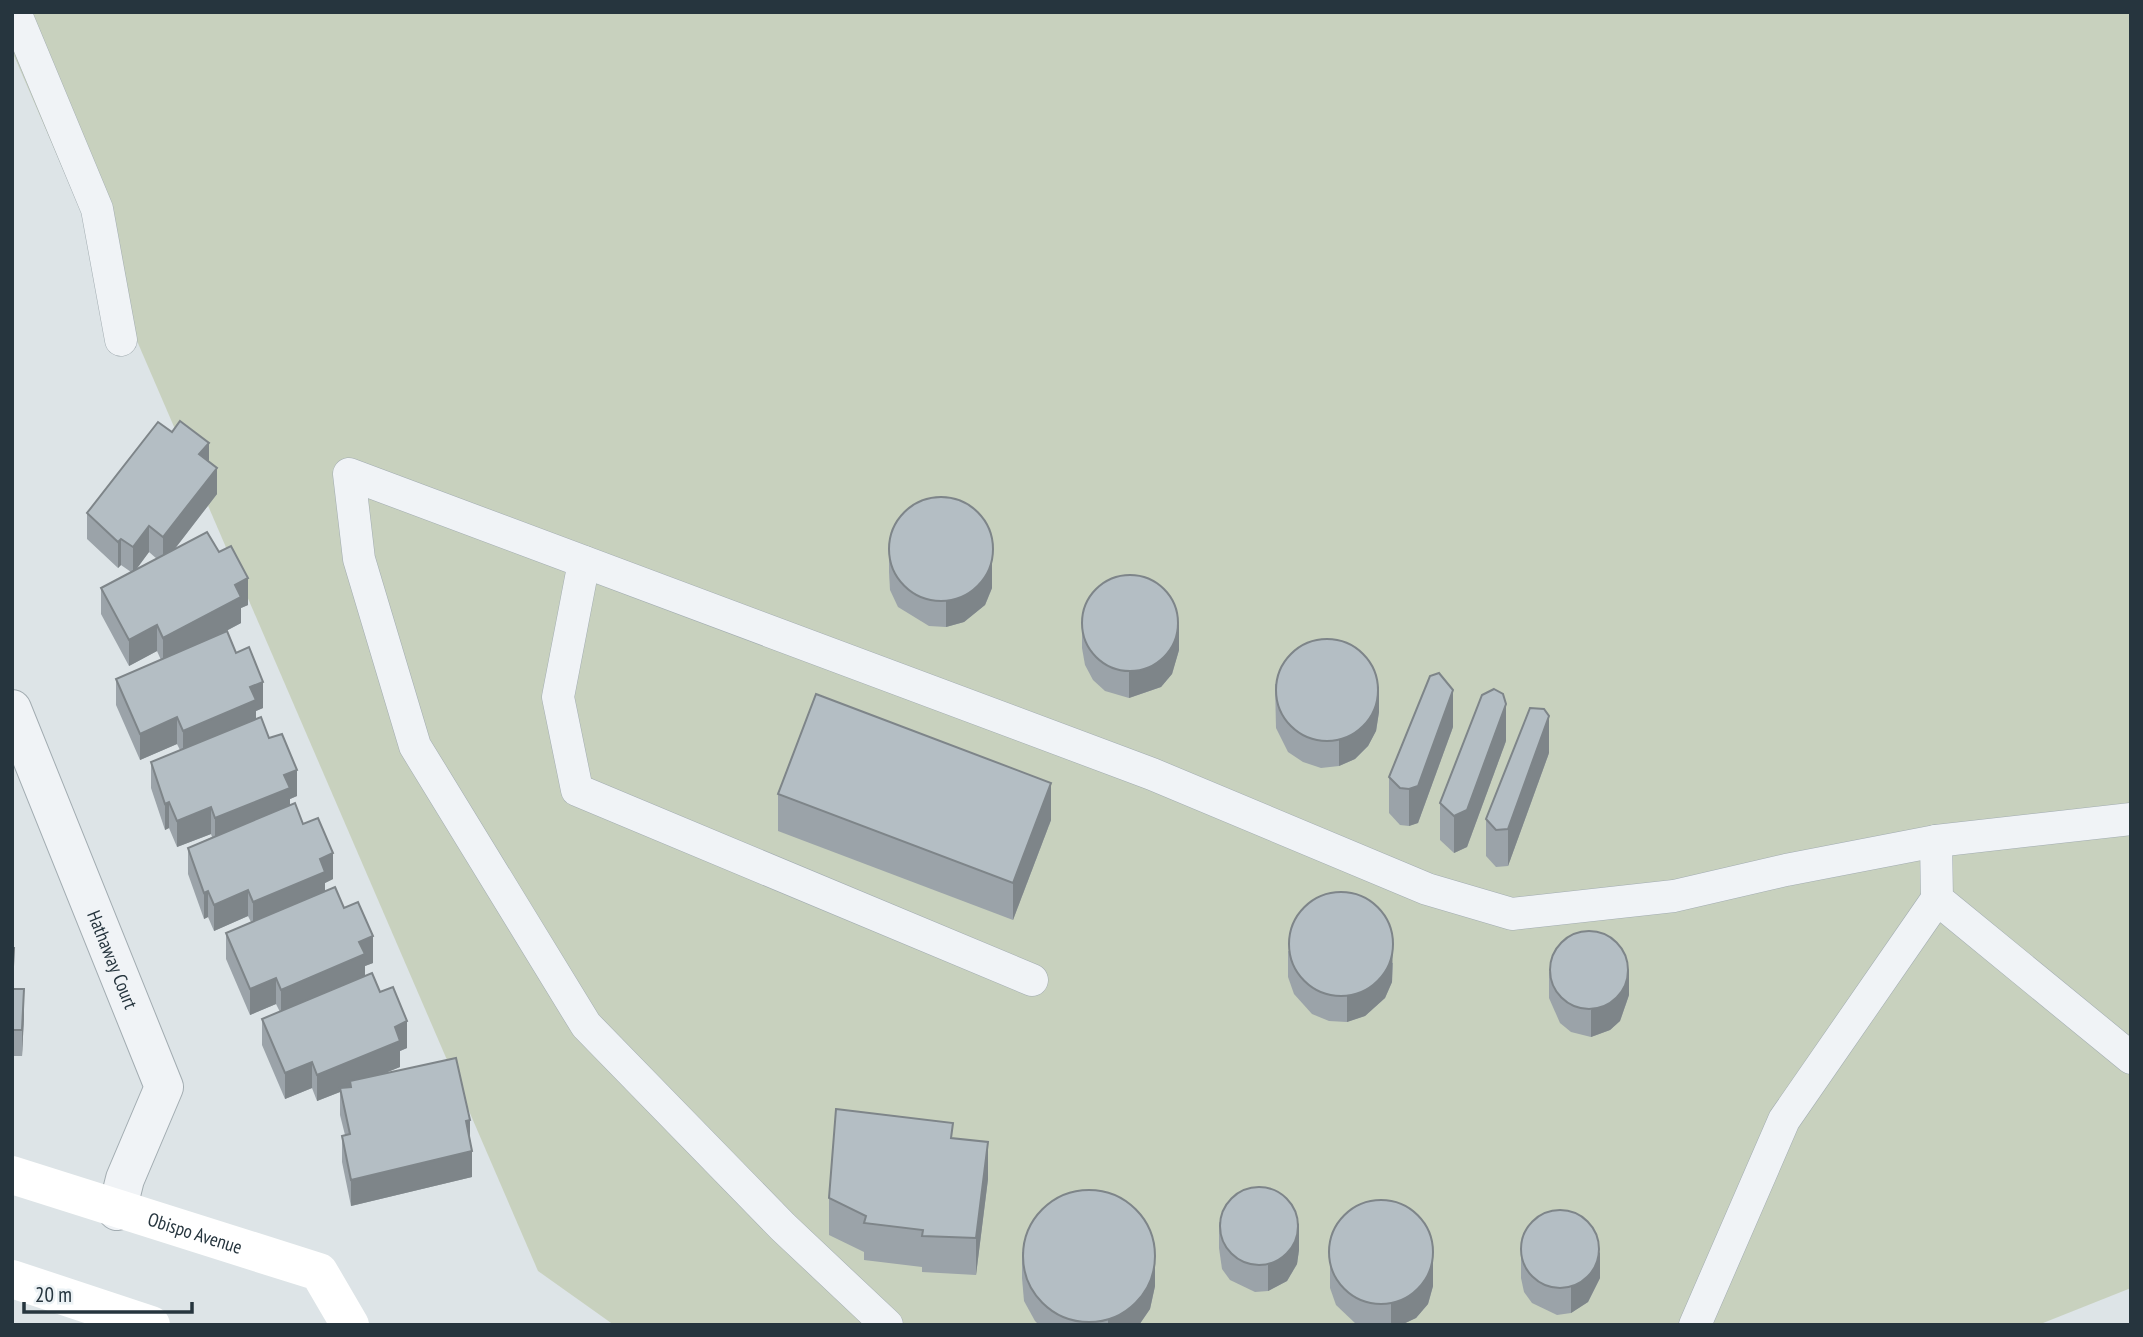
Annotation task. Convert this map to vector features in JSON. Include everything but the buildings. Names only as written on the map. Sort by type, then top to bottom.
[{"type":"main road","name":"Obispo Avenue","points":[[12,1175],[117,1211],[319,1272],[350,1325]]},
{"type":"main road","points":[[12,1279],[152,1325]]},
{"type":"street","name":"Hathaway Court","points":[[12,709],[164,1087],[125,1179],[117,1211]]},
{"type":"lane","points":[[15,12],[96,209],[121,340]]},
{"type":"lane","points":[[887,1325],[783,1227],[586,1026],[415,746],[359,559],[349,474],[1152,774],[1427,889],[1512,914],[1674,896],[1786,870],[1936,841],[2131,819]]},
{"type":"lane","points":[[584,562],[558,697],[577,790],[1032,980]]},
{"type":"lane","points":[[1695,1325],[1784,1120],[1937,900],[1936,841]]},
{"type":"lane","points":[[1937,900],[2131,1058]]},
{"type":"green space","points":[[12,12],[2131,12],[2131,1288],[2038,1325],[614,1325],[538,1271],[12,51]]}]
